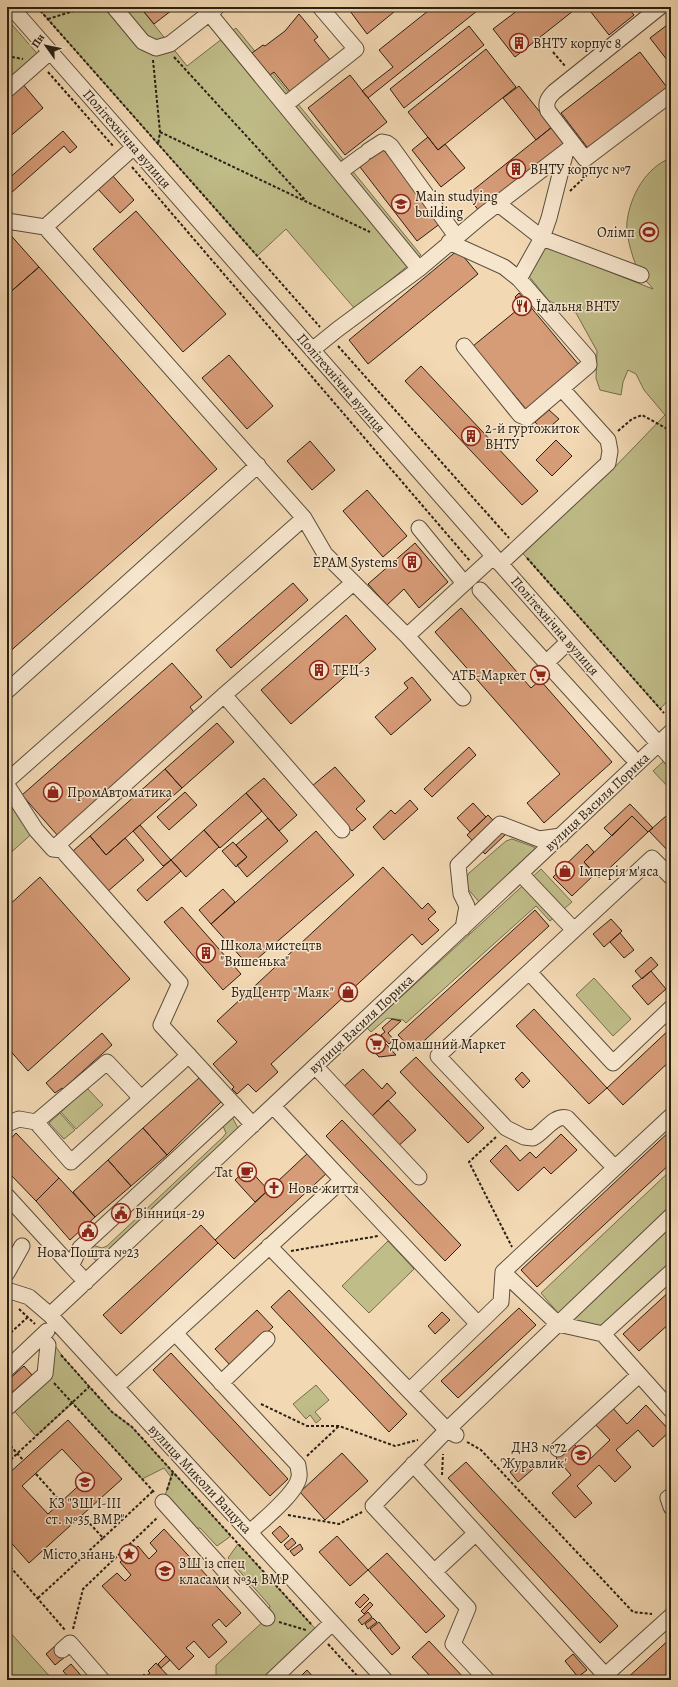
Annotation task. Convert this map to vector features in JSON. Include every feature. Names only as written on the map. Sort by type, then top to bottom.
[{"type":"street","name":"Політехнічна вулиця","points":[[11,7],[50,52],[128,152],[312,350],[671,758]]},
{"type":"street","points":[[114,7],[143,42],[158,47],[170,44],[213,10],[285,105],[419,269]]},
{"type":"street","points":[[285,105],[356,49],[320,7]]},
{"type":"street","points":[[660,7],[548,98],[546,105],[570,148],[585,159],[671,94]]},
{"type":"street","points":[[7,90],[50,52]]},
{"type":"street","points":[[340,172],[382,142],[391,146],[453,239],[504,267],[519,279],[588,358],[589,365],[527,418],[520,415],[464,346]]},
{"type":"street","points":[[312,350],[328,336],[419,269],[497,203],[570,148]]},
{"type":"street","points":[[519,279],[542,238],[570,148]]},
{"type":"street","points":[[45,227],[128,152]]},
{"type":"street","points":[[497,203],[542,238],[640,275]]},
{"type":"street","points":[[7,221],[45,227],[304,518],[325,554],[407,636],[463,698]]},
{"type":"street","points":[[407,636],[478,571],[518,548],[608,463],[610,450],[608,440],[562,388]]},
{"type":"street","points":[[7,691],[258,465]]},
{"type":"street","points":[[7,781],[304,518]]},
{"type":"street","points":[[419,528],[464,583]]},
{"type":"street","points":[[53,849],[224,695],[353,583]]},
{"type":"street","points":[[480,590],[631,756]]},
{"type":"street","points":[[547,662],[568,642]]},
{"type":"street","points":[[224,695],[342,830]]},
{"type":"street","name":"вулиця Василя Порика","points":[[7,1369],[43,1336],[52,1318],[86,1282],[671,732]]},
{"type":"street","points":[[7,785],[36,830],[53,849],[62,850],[180,983],[162,1025],[253,1125]]},
{"type":"street","points":[[463,928],[467,906],[461,894],[458,865],[500,824],[539,839],[561,836]]},
{"type":"street","points":[[615,1168],[567,1118],[564,1117],[556,1120],[533,1138],[524,1137],[506,1128],[438,1056],[652,858],[671,877]]},
{"type":"street","points":[[520,874],[574,930]]},
{"type":"street","points":[[529,972],[613,1063],[671,1008]]},
{"type":"street","points":[[7,1124],[19,1119],[36,1122],[71,1162],[188,1055]]},
{"type":"street","points":[[36,1122],[106,1062],[141,1098]]},
{"type":"street","points":[[315,1066],[419,1177]]},
{"type":"street","points":[[71,1266],[80,1248],[235,1106]]},
{"type":"street","points":[[272,1106],[478,1324]]},
{"type":"street","points":[[409,1391],[501,1302],[503,1272],[671,1116]]},
{"type":"street","points":[[116,1387],[175,1333],[273,1250],[342,1180]]},
{"type":"street","points":[[7,1196],[86,1282]]},
{"type":"street","points":[[487,1680],[453,1644],[468,1608],[372,1506],[413,1464],[449,1433],[558,1324],[671,1216]]},
{"type":"street","points":[[7,1273],[22,1246]]},
{"type":"street","points":[[273,1250],[449,1433]]},
{"type":"street","points":[[503,1272],[558,1324],[603,1334],[671,1410]]},
{"type":"street","points":[[603,1334],[671,1272]]},
{"type":"street","name":"вулиця Миколи Ващука","points":[[7,1290],[29,1297],[52,1318],[385,1680]]},
{"type":"street","points":[[175,1333],[298,1465],[300,1476],[296,1487],[273,1512],[250,1532]]},
{"type":"street","points":[[7,1408],[45,1374],[48,1345],[43,1336]]},
{"type":"street","points":[[221,1383],[267,1339]]},
{"type":"street","points":[[558,1449],[639,1375]]},
{"type":"street","points":[[413,1464],[476,1533],[602,1678],[671,1616]]},
{"type":"street","points":[[671,1496],[668,1498],[671,1506]]},
{"type":"street","points":[[163,1502],[267,1618]]},
{"type":"street","points":[[434,1572],[476,1533]]},
{"type":"street","points":[[272,1680],[332,1623]]},
{"type":"street","points":[[67,1643],[102,1680]]},
{"type":"path","points":[[37,7],[664,713]]},
{"type":"path","points":[[48,19],[86,7]]},
{"type":"path","points":[[158,47],[160,132],[158,145]]},
{"type":"path","points":[[158,47],[307,202]]},
{"type":"path","points":[[553,52],[574,76]]},
{"type":"path","points":[[39,62],[128,152],[478,571]]},
{"type":"path","points":[[160,132],[372,232]]},
{"type":"path","points":[[567,194],[594,168]]},
{"type":"path","points":[[608,440],[632,419],[642,415],[671,431]]},
{"type":"path","points":[[506,1128],[469,1162],[517,1259]]},
{"type":"path","points":[[273,1250],[393,1234]]},
{"type":"path","points":[[13,1306],[29,1316],[43,1336]]},
{"type":"path","points":[[7,1336],[29,1316]]},
{"type":"path","points":[[59,1352],[112,1412],[132,1427],[361,1680]]},
{"type":"path","points":[[45,1374],[163,1502]]},
{"type":"path","points":[[7,1464],[89,1387]]},
{"type":"path","points":[[260,1404],[307,1426],[339,1426],[395,1446],[423,1438]]},
{"type":"path","points":[[298,1465],[339,1426]]},
{"type":"path","points":[[441,1495],[449,1433],[481,1450],[633,1612],[656,1614]]},
{"type":"path","points":[[7,1442],[23,1460]]},
{"type":"path","points":[[67,1643],[83,1589],[159,1516],[179,1456]]},
{"type":"path","points":[[36,1474],[61,1502]]},
{"type":"path","points":[[38,1598],[153,1491]]},
{"type":"path","points":[[273,1512],[339,1524],[372,1506]]},
{"type":"path","points":[[82,1515],[103,1538]]},
{"type":"path","points":[[7,1563],[38,1598],[67,1643]]},
{"type":"path","points":[[267,1618],[320,1634]]},
{"type":"shaded area","points":[[37,7],[140,7],[187,66],[236,28],[421,255],[355,309],[286,229],[257,256]]},
{"type":"shaded area","points":[[7,19],[42,59],[7,90]]},
{"type":"shaded area","points":[[671,158],[671,697],[660,709],[518,548],[534,541],[611,471],[665,415],[644,390],[636,374],[628,370],[623,382],[621,395],[600,390],[596,378],[597,351],[576,313],[549,301],[528,275],[544,247],[574,255],[595,266],[653,289],[638,270],[627,234],[627,222],[632,202],[647,175],[662,162]]},
{"type":"shaded area","points":[[669,756],[671,758],[671,790],[653,771]]},
{"type":"shaded area","points":[[7,792],[36,830],[7,856]]},
{"type":"shaded area","points":[[512,839],[534,847],[537,851],[480,903],[468,889],[465,880],[469,873],[506,841]]},
{"type":"shaded area","points":[[541,869],[572,902],[550,921],[536,906],[406,1023],[403,1020],[387,1018],[371,1032],[367,1028]]},
{"type":"shaded area","points":[[594,978],[631,1019],[613,1036],[576,995]]},
{"type":"shaded area","points":[[87,1088],[103,1105],[76,1129],[61,1112]]},
{"type":"shaded area","points":[[229,1111],[240,1132],[98,1262],[80,1248],[86,1243],[102,1248],[107,1246],[223,1137],[226,1133],[220,1119]]},
{"type":"shaded area","points":[[60,1113],[75,1130],[64,1139],[49,1123]]},
{"type":"shaded area","points":[[671,1170],[671,1265],[602,1328],[569,1326],[541,1293]]},
{"type":"shaded area","points":[[388,1241],[414,1269],[369,1313],[342,1286]]},
{"type":"shaded area","points":[[51,1340],[63,1357],[112,1412],[132,1427],[231,1536],[217,1546],[200,1528],[188,1529],[163,1502],[171,1477],[164,1468],[142,1479],[73,1403],[36,1436],[10,1406],[45,1374]]},
{"type":"shaded area","points":[[316,1385],[329,1400],[315,1412],[321,1419],[316,1423],[310,1415],[306,1419],[293,1404]]},
{"type":"shaded area","points":[[238,1544],[320,1634],[272,1680],[216,1680],[216,1665],[267,1618],[270,1606],[228,1558]]},
{"type":"shaded area","points":[[7,1629],[53,1680],[7,1680]]},
{"type":"building","points":[[140,7],[176,7],[154,24]]},
{"type":"building","points":[[347,7],[400,7],[367,34]]},
{"type":"building","points":[[433,7],[482,7],[368,98],[362,91],[393,67],[379,50]]},
{"type":"building","name":"ВНТУ корпус 8","points":[[522,7],[578,7],[515,57],[493,29]]},
{"type":"building","name":"ВНТУ корпус 8","points":[[587,7],[627,7],[634,15],[609,35]]},
{"type":"building","points":[[299,14],[318,37],[314,40],[331,61],[291,93],[274,72],[270,75],[252,53],[263,45],[265,46],[285,31]]},
{"type":"building","points":[[671,22],[671,39],[669,41],[671,43],[671,65],[650,38]]},
{"type":"building","points":[[469,26],[484,45],[404,108],[390,89]]},
{"type":"building","points":[[486,49],[516,87],[438,150],[408,112]]},
{"type":"building","points":[[640,52],[669,90],[590,151],[561,113]]},
{"type":"building","points":[[350,75],[387,122],[345,155],[308,108]]},
{"type":"building","points":[[21,82],[43,108],[7,139],[7,94]]},
{"type":"building","points":[[519,86],[552,127],[536,140],[503,98]]},
{"type":"building","name":"ВНТУ корпус №7","points":[[552,127],[564,143],[479,211],[467,195]]},
{"type":"building","points":[[63,131],[77,147],[70,153],[64,146],[11,193],[7,189],[7,180]]},
{"type":"building","points":[[428,137],[438,150],[445,144],[465,168],[441,187],[412,150]]},
{"type":"building","name":"Main studying building","points":[[383,149],[441,223],[417,241],[360,167]]},
{"type":"building","points":[[112,175],[134,200],[120,213],[97,188]]},
{"type":"building","points":[[136,211],[226,314],[183,352],[93,249]]},
{"type":"building","points":[[7,231],[39,267],[7,295]]},
{"type":"building","points":[[458,250],[478,274],[368,364],[349,340]]},
{"type":"building","points":[[39,267],[217,469],[7,654],[7,295]]},
{"type":"building","points":[[519,293],[579,365],[526,409],[473,346],[522,306],[515,297]]},
{"type":"building","points":[[229,355],[273,406],[247,429],[202,378]]},
{"type":"building","name":"2-й гуртожиток ВНТУ","points":[[421,366],[538,491],[522,505],[405,381]]},
{"type":"building","points":[[549,410],[559,419],[544,432],[535,422]]},
{"type":"building","points":[[556,440],[572,456],[552,476],[536,460]]},
{"type":"building","points":[[310,441],[335,470],[312,490],[287,461]]},
{"type":"building","points":[[367,490],[407,536],[383,557],[343,511]]},
{"type":"building","name":"EPAM Systems","points":[[415,543],[448,582],[419,608],[404,589],[387,605],[368,584]]},
{"type":"building","points":[[293,583],[308,600],[231,668],[216,650]]},
{"type":"building","points":[[461,608],[531,688],[540,680],[612,762],[544,823],[527,803],[560,774],[435,632]]},
{"type":"building","name":"ТЕЦ-3","points":[[346,615],[376,649],[291,724],[261,690]]},
{"type":"building","points":[[172,663],[202,697],[190,707],[196,715],[58,836],[22,795]]},
{"type":"building","points":[[412,677],[431,700],[391,735],[375,717],[408,688],[404,683]]},
{"type":"building","points":[[217,723],[234,742],[182,788],[165,769]]},
{"type":"building","points":[[469,747],[476,755],[432,797],[424,789]]},
{"type":"building","points":[[335,767],[365,801],[356,809],[366,819],[352,831],[312,786]]},
{"type":"building","points":[[165,769],[182,788],[106,855],[90,836]]},
{"type":"building","points":[[264,778],[297,815],[279,831],[246,793]]},
{"type":"building","points":[[185,792],[197,805],[169,830],[157,817]]},
{"type":"building","points":[[246,793],[262,811],[220,848],[204,830]]},
{"type":"building","points":[[410,800],[418,809],[384,840],[373,827],[391,810],[395,814]]},
{"type":"building","points":[[473,803],[486,817],[470,832],[457,818]]},
{"type":"building","points":[[630,804],[653,828],[648,832],[632,816],[612,836],[604,828]]},
{"type":"building","points":[[488,815],[506,834],[485,854],[467,835]]},
{"type":"building","points":[[632,816],[648,832],[599,878],[584,862]]},
{"type":"building","points":[[666,816],[671,821],[671,854],[649,831]]},
{"type":"building","points":[[268,818],[288,841],[247,877],[237,865],[247,857],[236,845]]},
{"type":"building","points":[[140,825],[171,860],[163,866],[133,831]]},
{"type":"building","points":[[204,830],[219,847],[186,877],[171,860]]},
{"type":"building","points":[[316,831],[354,875],[249,966],[211,924]]},
{"type":"building","points":[[90,836],[106,855],[125,838],[144,860],[107,892],[73,851]]},
{"type":"building","points":[[233,842],[247,857],[236,867],[222,851]]},
{"type":"building","points":[[587,844],[594,852],[584,862],[595,874],[572,896],[553,877]]},
{"type":"building","points":[[171,860],[181,871],[147,901],[137,890]]},
{"type":"building","points":[[383,867],[422,909],[428,903],[436,912],[428,919],[439,930],[422,945],[412,934],[271,1064],[278,1072],[256,1092],[248,1084],[237,1094],[232,1089],[234,1087],[213,1064],[237,1042],[217,1021]]},
{"type":"building","points":[[40,877],[130,979],[28,1071],[7,1047],[7,907]]},
{"type":"building","points":[[223,889],[235,902],[211,924],[199,910]]},
{"type":"building","name":"Школа мистецтв \"Вишенька\"","points":[[182,907],[241,974],[223,990],[164,922]]},
{"type":"building","points":[[535,910],[549,926],[413,1051],[398,1035]]},
{"type":"building","points":[[611,919],[622,931],[604,947],[593,934]]},
{"type":"building","points":[[620,933],[634,950],[624,958],[610,942]]},
{"type":"building","points":[[651,957],[658,965],[642,979],[635,971]]},
{"type":"building","points":[[651,971],[666,989],[648,1005],[632,986]]},
{"type":"building","points":[[534,1009],[607,1088],[589,1104],[516,1026]]},
{"type":"building","points":[[392,1019],[401,1021],[388,1033],[394,1040],[389,1044],[381,1035],[385,1032],[382,1028]]},
{"type":"building","points":[[671,1028],[671,1060],[623,1105],[607,1088]]},
{"type":"building","points":[[102,1033],[112,1045],[63,1089],[62,1088],[55,1093],[46,1083]]},
{"type":"building","points":[[376,1033],[396,1055],[379,1057],[366,1043]]},
{"type":"building","points":[[416,1057],[484,1128],[468,1143],[400,1072]]},
{"type":"building","points":[[363,1069],[382,1089],[387,1083],[396,1093],[369,1119],[341,1089]]},
{"type":"building","points":[[522,1072],[530,1081],[523,1088],[515,1079]]},
{"type":"building","points":[[199,1078],[221,1102],[167,1155],[143,1128]]},
{"type":"building","points":[[388,1100],[416,1130],[396,1148],[369,1119]]},
{"type":"building","points":[[342,1120],[461,1245],[445,1261],[326,1136]]},
{"type":"building","points":[[143,1128],[167,1155],[131,1186],[108,1160]]},
{"type":"building","points":[[671,1130],[671,1163],[537,1287],[521,1270]]},
{"type":"building","points":[[16,1133],[59,1178],[36,1201],[7,1171],[7,1143]]},
{"type":"building","points":[[561,1134],[577,1150],[551,1174],[544,1167],[518,1191],[490,1161],[506,1145],[520,1161],[530,1152],[536,1158]]},
{"type":"building","points":[[309,1152],[328,1172],[234,1259],[215,1240]]},
{"type":"building","points":[[108,1160],[131,1186],[95,1217],[73,1192]]},
{"type":"building","points":[[248,1168],[268,1190],[255,1202],[235,1180]]},
{"type":"building","points":[[59,1178],[95,1217],[70,1240],[36,1201]]},
{"type":"building","points":[[201,1225],[218,1243],[121,1334],[103,1315]]},
{"type":"building","points":[[289,1290],[407,1414],[389,1432],[271,1307]]},
{"type":"building","points":[[671,1290],[671,1322],[639,1351],[623,1334]]},
{"type":"building","points":[[519,1308],[536,1325],[458,1398],[441,1381]]},
{"type":"building","points":[[257,1310],[273,1327],[231,1366],[215,1349]]},
{"type":"building","points":[[442,1312],[450,1320],[435,1334],[428,1326]]},
{"type":"building","points":[[171,1353],[288,1479],[270,1496],[153,1370]]},
{"type":"building","points":[[24,1366],[32,1375],[7,1397],[7,1381]]},
{"type":"building","points":[[646,1405],[670,1431],[653,1447],[638,1430],[616,1450],[631,1467],[615,1482],[599,1465],[577,1486],[592,1503],[575,1518],[552,1493],[571,1475],[556,1458],[573,1443],[589,1460],[610,1440],[594,1423],[612,1407],[627,1424]]},
{"type":"building","points":[[68,1420],[122,1479],[29,1563],[7,1538],[7,1475]],"holes":[[[62,1449],[88,1477],[48,1514],[22,1486]]]},
{"type":"building","points":[[342,1453],[368,1481],[325,1520],[300,1492]]},
{"type":"building","points":[[524,1460],[533,1469],[518,1482],[510,1472]]},
{"type":"building","points":[[466,1462],[618,1626],[600,1643],[448,1478]]},
{"type":"building","points":[[280,1526],[289,1536],[281,1543],[272,1533]]},
{"type":"building","points":[[164,1529],[241,1613],[226,1627],[219,1619],[212,1625],[227,1642],[209,1658],[194,1641],[186,1648],[194,1656],[179,1670],[102,1586],[117,1573],[125,1581],[131,1575],[120,1562],[138,1546],[149,1559],[157,1551],[150,1543]]},
{"type":"building","points":[[337,1536],[368,1570],[350,1586],[319,1552]]},
{"type":"building","points":[[292,1538],[296,1543],[288,1550],[284,1545]]},
{"type":"building","points":[[300,1544],[303,1549],[294,1556],[290,1551]]},
{"type":"building","points":[[387,1553],[445,1616],[426,1633],[368,1570]]},
{"type":"building","points":[[364,1594],[369,1599],[360,1608],[355,1603]]},
{"type":"building","points":[[370,1602],[373,1605],[364,1614],[361,1611]]},
{"type":"building","points":[[368,1612],[372,1617],[362,1625],[358,1620]]},
{"type":"building","points":[[373,1618],[377,1622],[368,1629],[365,1624]]},
{"type":"building","points":[[379,1622],[400,1648],[392,1655],[370,1629]]},
{"type":"building","points":[[671,1638],[671,1670],[660,1680],[625,1680]]},
{"type":"building","points":[[429,1641],[466,1680],[434,1680],[412,1657]]},
{"type":"building","points":[[55,1646],[65,1657],[55,1665],[46,1654]]},
{"type":"building","points":[[573,1654],[587,1670],[578,1677],[565,1661]]},
{"type":"building","points":[[166,1656],[170,1660],[161,1668],[158,1664]]},
{"type":"building","points":[[156,1663],[172,1680],[138,1680],[144,1674],[146,1676],[150,1673],[148,1671]]},
{"type":"building","points":[[71,1664],[85,1680],[71,1680],[63,1671]]},
{"type":"building","points":[[307,1670],[316,1680],[297,1680]]},
{"type":"place","name":"ВНТУ корпус 8","points":[[519,43]]},
{"type":"place","name":"ВНТУ корпус №7","points":[[516,169]]},
{"type":"place","name":"Main studying building","points":[[401,204]]},
{"type":"place","name":"Олімп","points":[[649,232]]},
{"type":"place","name":"Їдальня ВНТУ","points":[[522,306]]},
{"type":"place","name":"2-й гуртожиток ВНТУ","points":[[471,436]]},
{"type":"place","name":"EPAM Systems","points":[[412,562]]},
{"type":"place","name":"ТЕЦ-3","points":[[319,670]]},
{"type":"place","name":"АТБ-Маркет","points":[[540,675]]},
{"type":"place","name":"ПромАвтоматика","points":[[53,792]]},
{"type":"place","name":"Імперія м'яса","points":[[565,871]]},
{"type":"place","name":"Школа мистецтв \"Вишенька\"","points":[[206,953]]},
{"type":"place","name":"БудЦентр \"Маяк\"","points":[[348,992]]},
{"type":"place","name":"Домашний Маркет","points":[[376,1044]]},
{"type":"place","name":"Tat","points":[[247,1172]]},
{"type":"place","name":"Нове життя","points":[[274,1188]]},
{"type":"place","name":"Вінниця-29","points":[[121,1213]]},
{"type":"place","name":"Нова Пошта №23","points":[[88,1231]]},
{"type":"place","name":"ДНЗ №72 'Журавлик'","points":[[581,1455]]},
{"type":"place","name":"КЗ \"ЗШ І-ІІІ ст. №35 ВМР\"","points":[[85,1482]]},
{"type":"place","name":"Місто знань","points":[[129,1554]]},
{"type":"place","name":"ЗШ із спец класами №34 ВМР","points":[[165,1571]]}]
